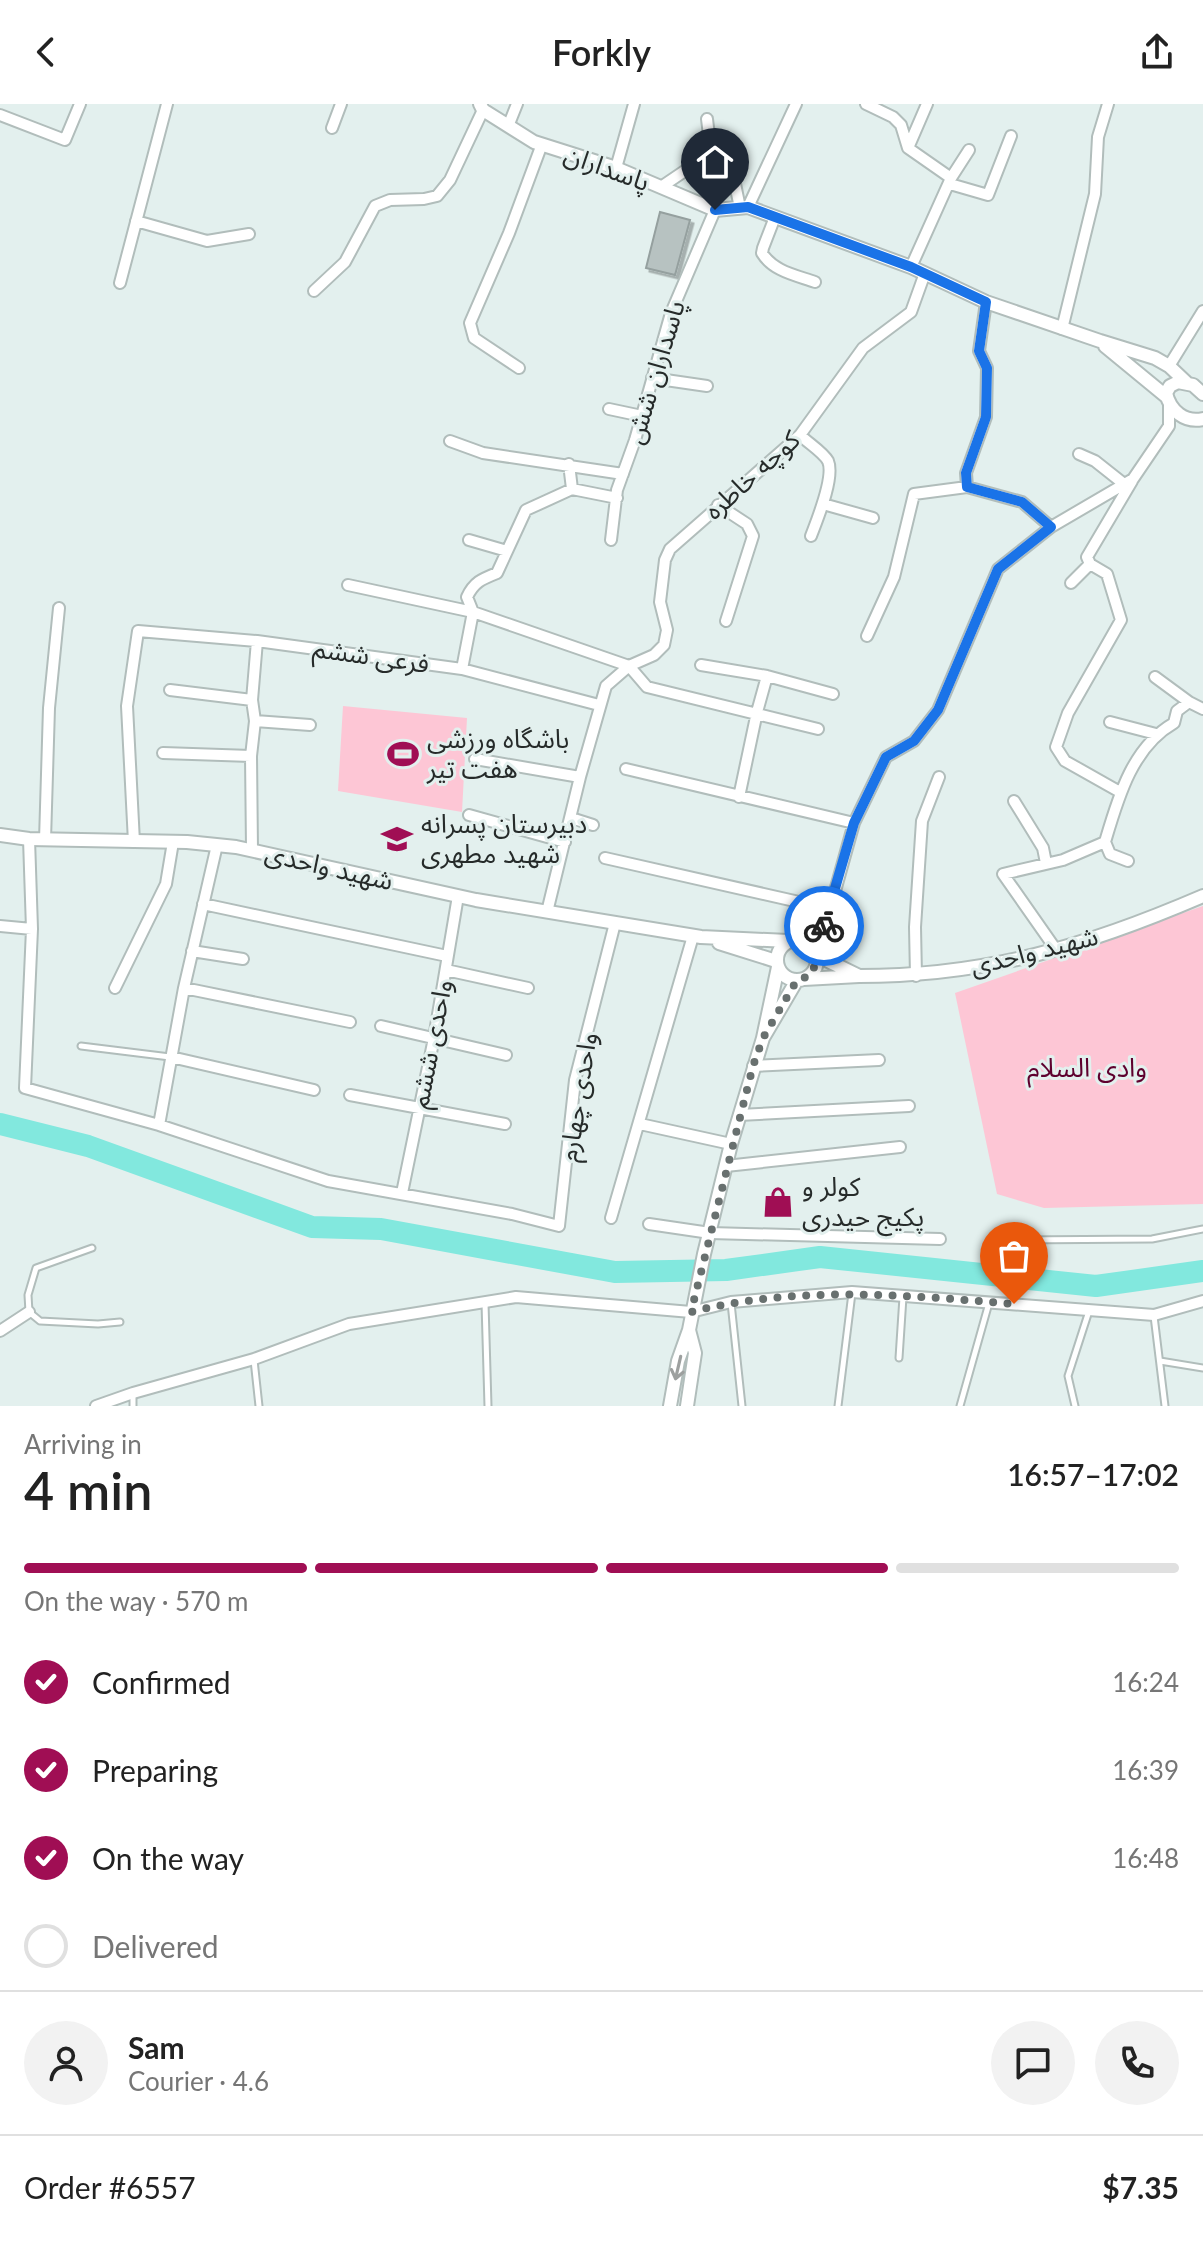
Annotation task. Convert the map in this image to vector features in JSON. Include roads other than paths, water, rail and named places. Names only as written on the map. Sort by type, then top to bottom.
[{"type":"street","points":[[3,104],[0,113],[65,140],[80,104]]},
{"type":"street","points":[[120,283],[167,104]]},
{"type":"street","points":[[332,128],[341,104]]},
{"type":"street","points":[[509,124],[517,104]]},
{"type":"street","points":[[616,168],[634,104]]},
{"type":"street","points":[[744,208],[796,104]]},
{"type":"street","points":[[866,104],[893,117],[901,125],[908,148],[950,181],[988,195],[1011,136]]},
{"type":"street","points":[[908,148],[927,104]]},
{"type":"street","points":[[1062,329],[1095,194],[1098,137],[1108,104]]},
{"type":"street","points":[[314,291],[345,262],[375,206],[390,200],[437,196],[450,180],[482,107]]},
{"type":"street","name":"پاسداران","points":[[482,107],[534,142],[616,168],[715,210],[744,208],[775,217],[911,267],[986,302],[1155,358],[1203,394]]},
{"type":"street","points":[[707,119],[711,152],[733,174],[744,208]]},
{"type":"street","points":[[519,368],[474,338],[470,323],[509,233],[542,144]]},
{"type":"street","points":[[911,267],[950,181],[969,150]]},
{"type":"street","points":[[661,187],[692,166],[716,157]]},
{"type":"street","name":"پاسداران شش","points":[[611,540],[623,474],[671,313],[715,210]]},
{"type":"street","points":[[775,217],[763,248],[766,260],[774,267],[815,282]]},
{"type":"street","points":[[136,221],[207,241],[249,234]]},
{"type":"street","name":"كوچه خاطره","points":[[629,666],[654,655],[664,645],[667,630],[660,602],[665,560],[670,549],[800,435],[863,348],[911,312],[925,273]]},
{"type":"street","points":[[967,487],[966,473],[986,417],[987,368],[979,351],[986,302]]},
{"type":"street","points":[[1169,366],[1203,311]]},
{"type":"street","points":[[1100,341],[1168,400],[1180,415],[1199,421]]},
{"type":"street","points":[[652,378],[707,386]]},
{"type":"street","points":[[1120,792],[1065,761],[1056,747],[1068,713],[1121,620],[1107,574],[1090,564],[1088,553],[1129,481],[1169,426],[1168,389],[1173,384],[1187,383]]},
{"type":"street","points":[[609,409],[642,416]]},
{"type":"street","points":[[1169,426],[1199,421]]},
{"type":"street","points":[[800,435],[827,459],[829,468],[823,504],[811,536]]},
{"type":"street","points":[[450,441],[483,453],[623,474]]},
{"type":"street","points":[[1079,454],[1129,481]]},
{"type":"street","points":[[569,464],[572,489]]},
{"type":"street","points":[[763,1038],[800,979],[813,971],[815,952],[854,823],[886,757],[914,741],[938,710],[998,569],[1051,527],[1129,481]]},
{"type":"street","points":[[867,636],[894,577],[914,494],[967,487],[1022,502],[1051,527]]},
{"type":"street","points":[[462,669],[473,612],[467,597],[480,579],[497,573],[526,510],[572,489],[617,498]]},
{"type":"street","points":[[823,504],[873,518]]},
{"type":"street","points":[[718,505],[747,524],[753,536],[726,621]]},
{"type":"street","points":[[469,540],[507,551]]},
{"type":"street","points":[[1071,583],[1090,564]]},
{"type":"street","points":[[348,585],[473,612],[629,666],[647,687],[818,729]]},
{"type":"street","points":[[45,840],[49,708],[59,608]]},
{"type":"street","name":"فرعی ششم","points":[[134,842],[127,706],[138,631],[257,641],[462,669],[599,705]]},
{"type":"street","points":[[252,849],[251,756],[255,721],[252,700],[257,641]]},
{"type":"street","points":[[701,665],[767,676],[833,694]]},
{"type":"street","points":[[547,912],[599,705],[606,686],[629,666]]},
{"type":"street","points":[[739,797],[767,676]]},
{"type":"street","points":[[1155,677],[1203,709]]},
{"type":"street","points":[[170,690],[252,700]]},
{"type":"street","points":[[1128,861],[1110,854],[1105,842],[1120,792],[1156,734],[1174,723],[1177,711],[1189,702]]},
{"type":"street","points":[[255,721],[310,725]]},
{"type":"street","points":[[1110,722],[1156,734]]},
{"type":"street","points":[[163,753],[251,756]]},
{"type":"street","points":[[475,759],[580,777]]},
{"type":"street","points":[[626,769],[854,823]]},
{"type":"street","points":[[916,976],[915,927],[922,821],[939,777]]},
{"type":"street","points":[[1014,801],[1043,848],[1046,863]]},
{"type":"street","points":[[469,815],[565,842]]},
{"type":"street","points":[[571,818],[593,825]]},
{"type":"street","name":"شهید واحدی","points":[[0,835],[45,840],[173,842],[252,849],[458,896],[697,937]]},
{"type":"street","points":[[29,839],[32,929],[25,1088],[159,1125],[328,1181],[402,1193]]},
{"type":"street","points":[[115,988],[166,884],[173,842]]},
{"type":"street","points":[[1057,951],[1003,874],[1063,860],[1105,842]]},
{"type":"street","points":[[159,1125],[184,988],[217,845]]},
{"type":"street","points":[[605,858],[830,909]]},
{"type":"street","name":"واحدی ششم","points":[[402,1193],[434,1038],[458,896]]},
{"type":"street","name":"شهید واحدی","points":[[800,979],[916,976],[1057,951],[1203,896]]},
{"type":"street","points":[[203,904],[447,956]]},
{"type":"street","name":"واحدی چهارم","points":[[402,1193],[559,1226],[575,1080],[615,923]]},
{"type":"street","points":[[0,926],[32,929]]},
{"type":"street","points":[[697,937],[806,941],[815,952],[859,976]]},
{"type":"street","points":[[697,937],[777,964],[786,977],[800,979]]},
{"type":"street","points":[[611,1218],[697,937]]},
{"type":"street","points":[[670,1406],[678,1361],[689,1330],[731,1144],[763,1038],[779,949],[788,941]]},
{"type":"street","points":[[192,951],[243,959]]},
{"type":"street","points":[[446,970],[528,988]]},
{"type":"street","points":[[184,988],[350,1022]]},
{"type":"street","points":[[381,1026],[506,1055]]},
{"type":"street","points":[[171,1057],[314,1090]]},
{"type":"street","points":[[753,1066],[879,1060]]},
{"type":"street","points":[[350,1095],[505,1124]]},
{"type":"street","points":[[739,1115],[909,1106]]},
{"type":"street","points":[[640,1124],[731,1144]]},
{"type":"street","points":[[726,1166],[900,1147]]},
{"type":"street","points":[[649,1224],[710,1233],[940,1239]]},
{"type":"street","points":[[96,1406],[254,1359],[349,1324],[516,1297],[692,1308],[852,1292],[1154,1315],[1203,1301]]},
{"type":"street","points":[[0,1331],[29,1312]]},
{"type":"street","points":[[687,1406],[695,1353],[689,1330]]},
{"type":"lane","points":[[81,1046],[171,1057]]},
{"type":"lane","points":[[1003,1240],[1152,1239],[1203,1229]]},
{"type":"lane","points":[[92,1248],[36,1268],[28,1295],[29,1312],[40,1321],[120,1322]]},
{"type":"lane","points":[[838,1406],[852,1292]]},
{"type":"lane","points":[[899,1358],[903,1296]]},
{"type":"lane","points":[[485,1302],[488,1406]]},
{"type":"lane","points":[[731,1302],[742,1406]]},
{"type":"lane","points":[[960,1406],[989,1302]]},
{"type":"lane","points":[[1075,1406],[1068,1376],[1089,1310]]},
{"type":"lane","points":[[1154,1315],[1165,1406]]},
{"type":"lane","points":[[254,1359],[259,1406]]},
{"type":"lane","points":[[1160,1361],[1203,1368]]},
{"type":"lane","points":[[133,1393],[133,1406]]},
{"type":"waterway","points":[[0,1124],[88,1146],[312,1227],[381,1229],[615,1272],[726,1270],[820,1257],[1096,1286],[1203,1271]]},
{"type":"place","name":"باشگاه ورزشی هفت تیر","points":[[403,754]]},
{"type":"place","name":"دبیرستان پسرانه شهید مطهری","points":[[397,839]]},
{"type":"place","name":"کولر و پکیج حیدری","points":[[778,1202]]},
{"type":"park label","name":"وادی السلام","points":[[1087,1068]]}]
